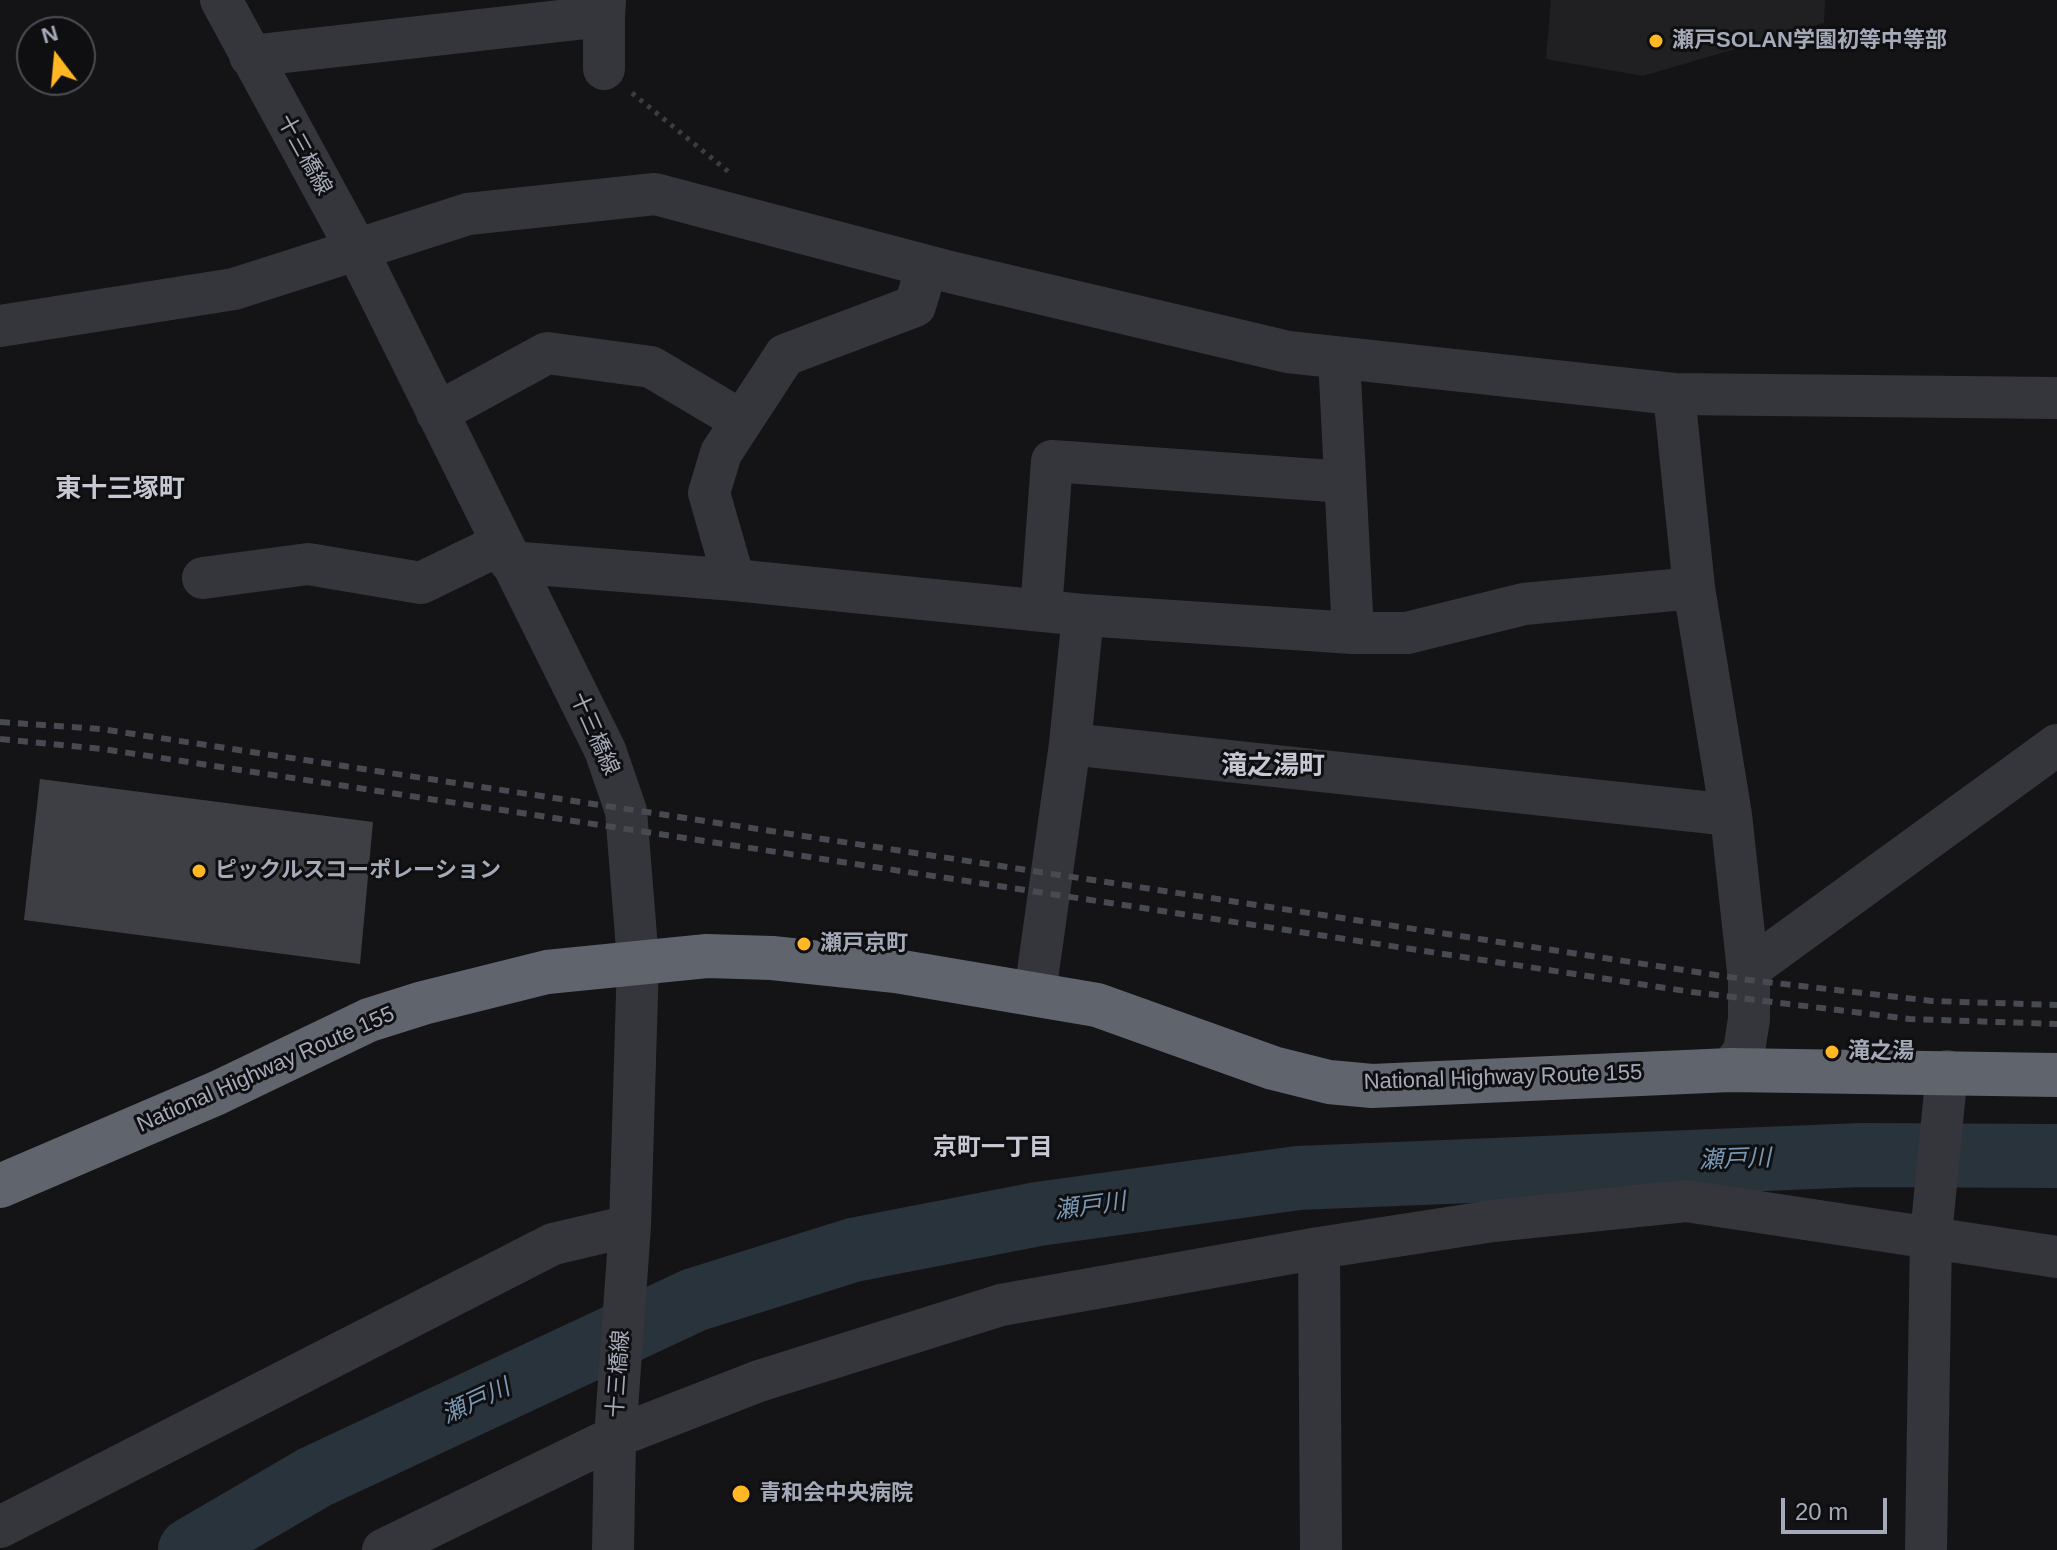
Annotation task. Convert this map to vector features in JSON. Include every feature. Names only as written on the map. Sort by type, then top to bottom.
[{"type":"highway","name":"National Highway Route 155","points":[[0,1186],[217,1093],[369,1020],[547,972],[707,956],[772,958],[896,971],[1097,1005],[1273,1068],[1329,1082],[1428,1085],[1730,1070],[1945,1089],[2057,1075]]},
{"type":"street","name":"十三橋線","points":[[221,0],[356,248],[605,750],[626,811],[638,961],[629,1241],[616,1420],[613,1550]]},
{"type":"street","points":[[250,56],[604,8],[604,69]]},
{"type":"street","points":[[0,326],[234,289],[468,214],[655,194],[927,266],[1288,352],[1674,394],[2057,398]]},
{"type":"street","points":[[734,580],[709,493],[721,453],[785,355],[915,306],[927,266]]},
{"type":"street","points":[[437,413],[547,353],[651,367],[742,421]]},
{"type":"street","points":[[1339,358],[1353,633]]},
{"type":"street","points":[[1674,394],[1694,588],[1731,815],[1748,970],[1749,1019],[1744,1051],[1730,1070]]},
{"type":"street","points":[[1041,611],[1052,461],[1345,482]]},
{"type":"street","points":[[203,578],[308,564],[421,583],[505,553],[734,580],[1083,615],[1353,633],[1407,633],[1524,604],[1694,588]]},
{"type":"street","points":[[1035,993],[1070,744],[1083,615]]},
{"type":"street","points":[[1070,744],[1731,815]]},
{"type":"street","points":[[1748,970],[2057,745]]},
{"type":"street","points":[[1926,1550],[1932,1222],[1945,1089]]},
{"type":"street","points":[[383,1550],[616,1420],[759,1381],[1001,1305],[1319,1248],[1493,1221],[1686,1201],[1932,1222],[2057,1257]]},
{"type":"street","points":[[0,1527],[553,1244],[629,1241]]},
{"type":"street","points":[[1319,1248],[1321,1550]]},
{"type":"path","points":[[604,69],[731,174],[740,217]]},
{"type":"shaded area","name":"瀬戸SOLAN学園初等中等部","points":[[1551,0],[1825,0],[1824,23],[1643,76],[1546,59]]},
{"type":"building","name":"ピックルスコーポレーション","points":[[40,779],[373,822],[360,964],[24,920]]},
{"type":"waterway","name":"瀬戸川","points":[[190,1550],[315,1477],[694,1300],[853,1250],[1038,1214],[1298,1178],[1862,1155],[2057,1156]]},
{"type":"railway","points":[[0,722],[101,729],[1749,980],[1932,1001],[2057,1005]]},
{"type":"railway","points":[[0,739],[103,749],[1692,992],[1910,1019],[2057,1024]]},
{"type":"place","name":"瀬戸SOLAN学園初等中等部","points":[[1656,41]]},
{"type":"place","name":"ピックルスコーポレーション","points":[[199,871]]},
{"type":"place","name":"瀬戸京町","points":[[804,944]]},
{"type":"place","name":"滝之湯","points":[[1832,1052]]},
{"type":"place","name":"青和会中央病院","points":[[741,1494]]},
{"type":"district","name":"東十三塚町","points":[[120,490]]},
{"type":"district","name":"滝之湯町","points":[[1273,767]]},
{"type":"district","name":"京町一丁目","points":[[993,1148]]}]
